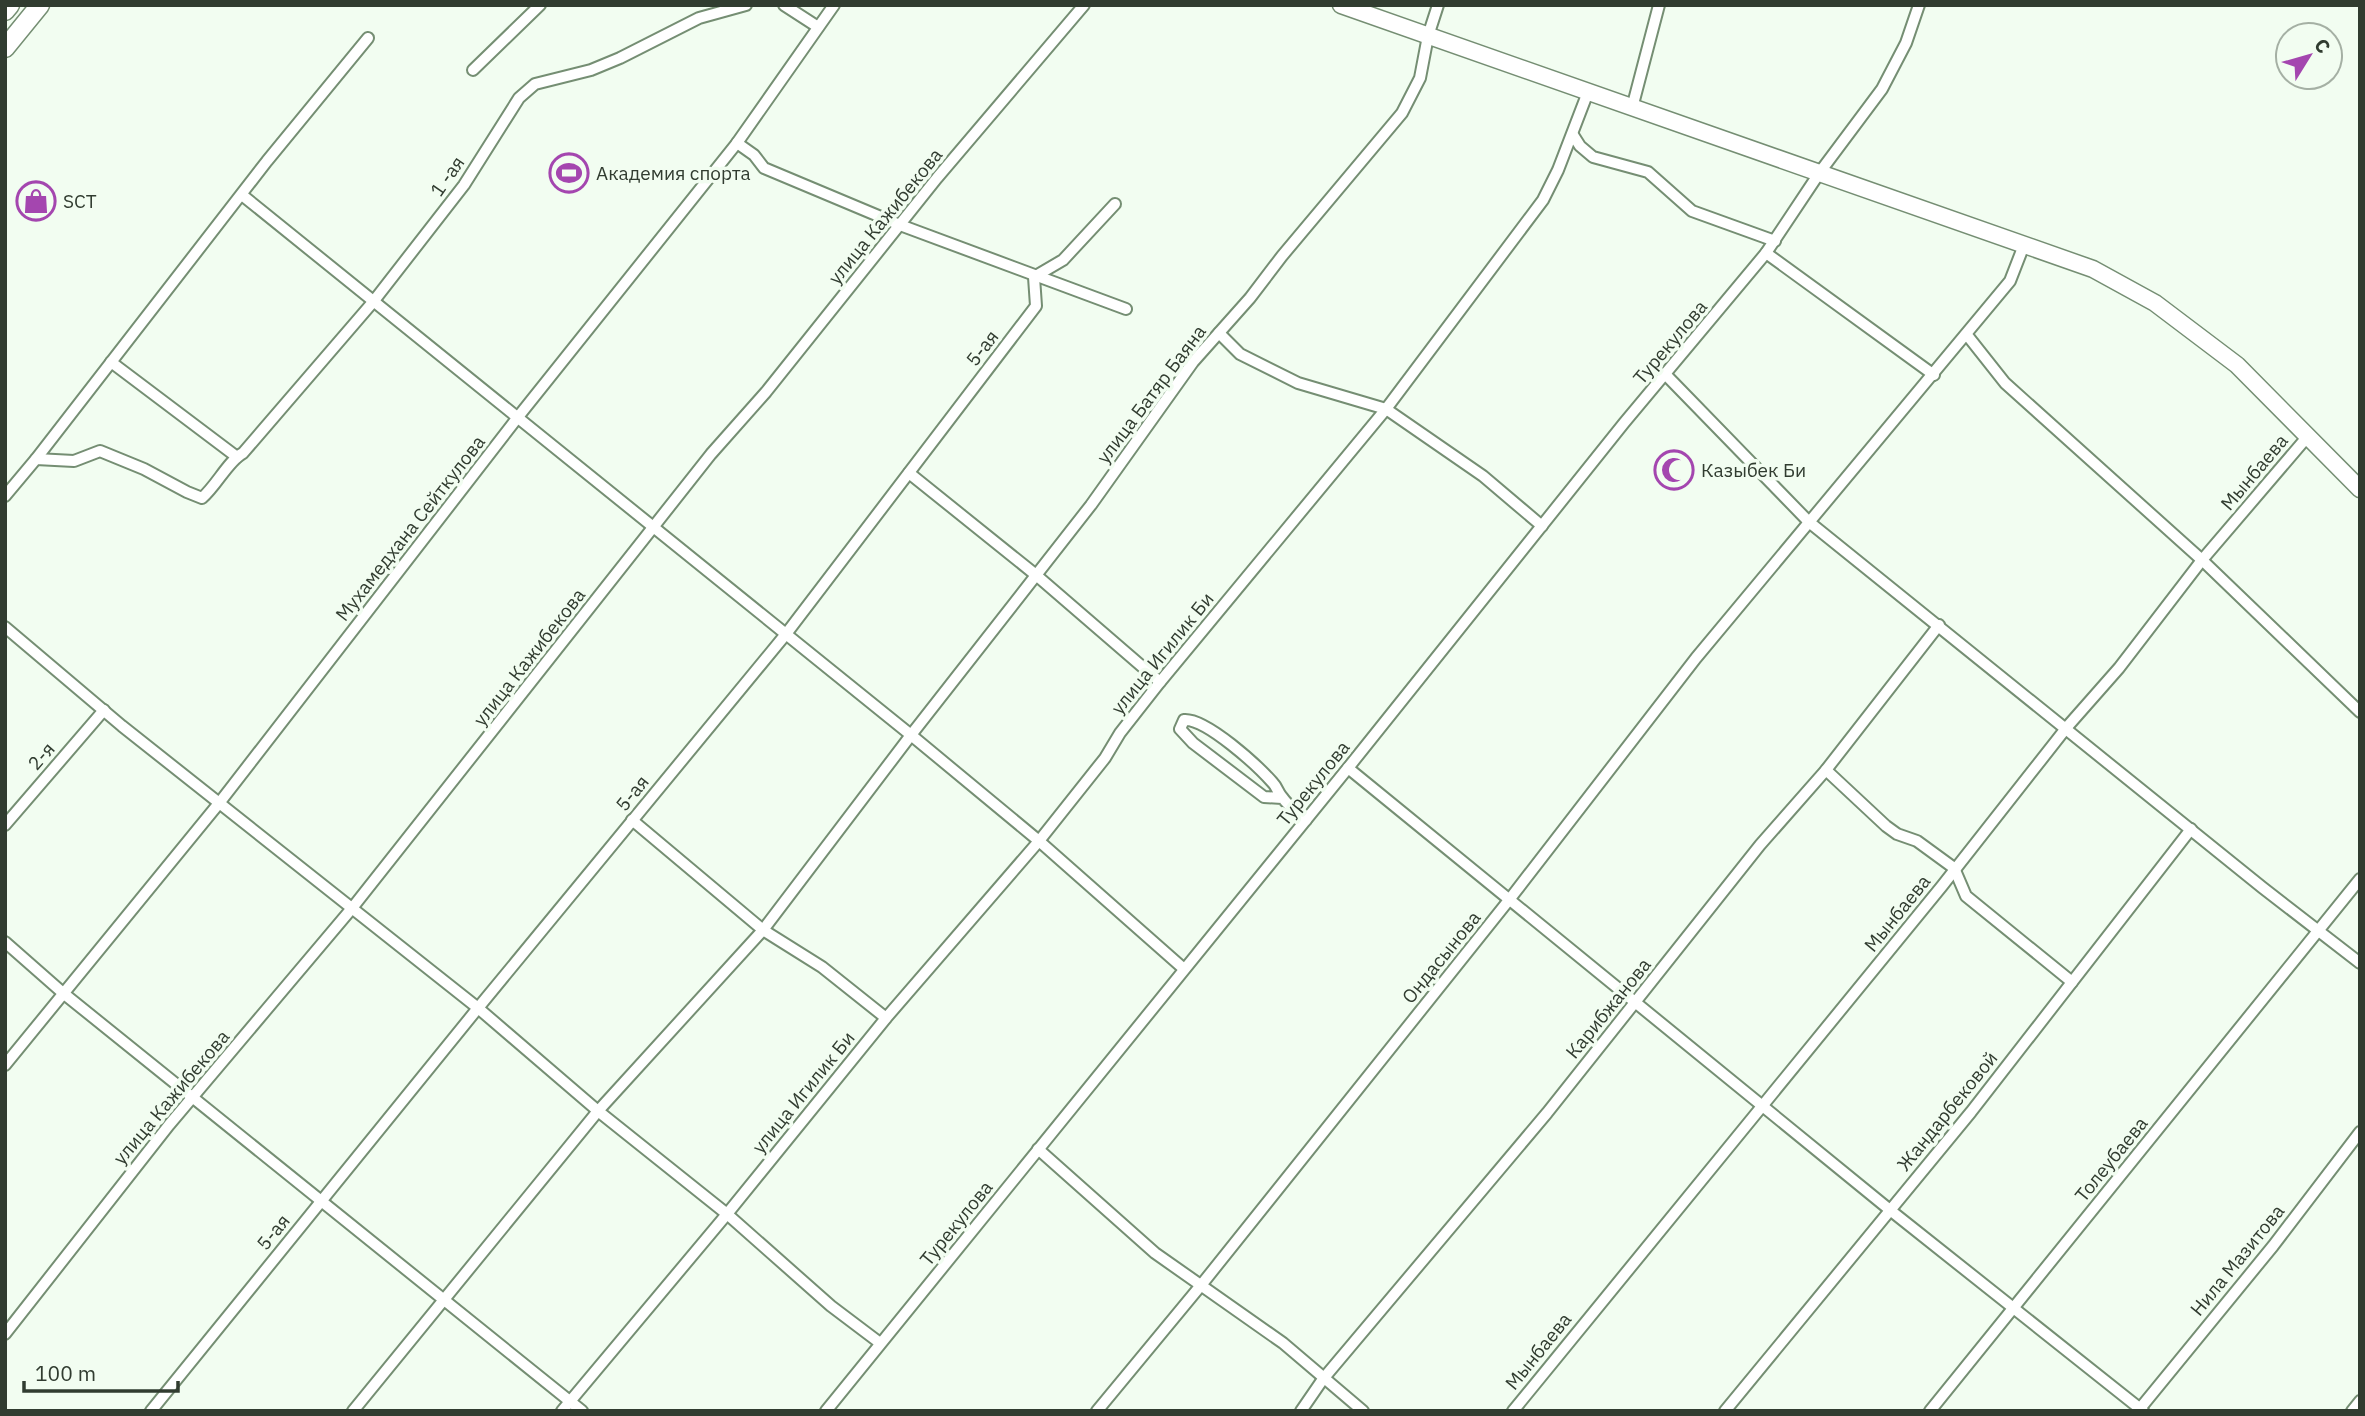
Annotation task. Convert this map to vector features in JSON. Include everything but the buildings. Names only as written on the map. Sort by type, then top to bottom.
[{"type":"highway","points":[[5,11],[10,5]]},
{"type":"highway","points":[[5,48],[40,5]]},
{"type":"main road","points":[[1341,5],[2093,269],[2155,303],[2237,365],[2360,489]]},
{"type":"street","points":[[473,70],[540,5]]},
{"type":"street","name":"1 -ая","points":[[36,459],[74,461],[100,451],[202,498],[373,302],[464,186],[519,98],[535,84],[591,70],[699,18],[746,5]]},
{"type":"street","points":[[784,5],[817,27]]},
{"type":"street","name":"Мухамедхана Сейткулова","points":[[5,1065],[220,802],[518,416],[737,143],[834,5]]},
{"type":"street","name":"улица Кажибекова","points":[[5,1334],[140,1161],[353,907],[711,454],[766,393],[937,178],[1084,5]]},
{"type":"street","name":"улица Батяр Баяна","points":[[353,1411],[598,1111],[763,930],[1091,505],[1193,362],[1250,298],[1402,113],[1420,78],[1428,36],[1438,5]]},
{"type":"street","points":[[1632,108],[1659,5]]},
{"type":"street","name":"Турекулова","points":[[826,1411],[1624,423],[1766,253],[1820,172],[1882,89],[1906,43],[1919,5]]},
{"type":"street","points":[[5,496],[368,38]]},
{"type":"street","name":"улица Игилик Би","points":[[562,1411],[886,1018],[1039,841],[1105,758],[1120,733],[1160,682],[1386,409],[1543,200],[1573,135],[1587,92]]},
{"type":"street","points":[[1573,135],[1586,153],[1593,157],[1648,172],[1692,211],[1774,241]]},
{"type":"street","points":[[737,143],[754,155],[764,167],[900,225],[1126,309]]},
{"type":"street","points":[[242,195],[911,735],[1039,841],[1184,969]]},
{"type":"street","points":[[1034,277],[1063,260],[1115,204]]},
{"type":"street","name":"Ондасынова","points":[[1097,1411],[1509,900],[1696,658],[2010,281],[2024,245]]},
{"type":"street","points":[[1766,253],[1934,375]]},
{"type":"street","name":"5-ая","points":[[155,1407],[478,1007],[786,634],[1036,306],[1034,277]]},
{"type":"street","points":[[1219,333],[1240,354],[1298,383],[1386,409],[1483,476],[1542,526]]},
{"type":"street","points":[[1967,335],[2005,383],[2202,560],[2360,712]]},
{"type":"street","points":[[111,362],[237,457]]},
{"type":"street","points":[[1666,375],[1809,522],[2360,963]]},
{"type":"street","name":"Мынбаева","points":[[1513,1411],[2067,727],[2119,668],[2202,560],[2308,436]]},
{"type":"street","points":[[909,473],[1037,575],[1160,682]]},
{"type":"street","name":"Карибжанова","points":[[1301,1411],[1323,1379],[1547,1112],[1760,845],[1826,770],[1939,625]]},
{"type":"street","points":[[5,627],[104,710],[478,1007],[598,1111],[727,1214],[831,1307],[880,1343]]},
{"type":"street","name":"2-я","points":[[5,825],[104,710]]},
{"type":"street","points":[[1282,798],[1264,797],[1193,743],[1180,729],[1184,720],[1190,719],[1202,724],[1228,741],[1274,784],[1282,798],[1306,820]]},
{"type":"street","points":[[1348,768],[2140,1410]]},
{"type":"street","points":[[1826,770],[1886,826],[1897,834],[1917,841],[1954,868],[1966,896],[2072,982]]},
{"type":"street","points":[[632,820],[763,930],[822,967],[886,1018]]},
{"type":"street","name":"Жандарбековой","points":[[1725,1411],[1971,1112],[2191,829]]},
{"type":"street","name":"Толеубаева","points":[[1930,1411],[2360,878]]},
{"type":"street","points":[[5,942],[63,993],[582,1411]]},
{"type":"street","name":"Нила Мазитова","points":[[2140,1410],[2273,1246],[2360,1132]]},
{"type":"street","points":[[1038,1149],[1155,1253],[1283,1343],[1363,1411]]},
{"type":"street","points":[[2352,1411],[2360,1401]]},
{"type":"place","name":"Академия спорта","points":[[569,173]]},
{"type":"place","name":"SCT","points":[[36,201]]},
{"type":"place","name":"Казыбек Би","points":[[1674,470]]}]
